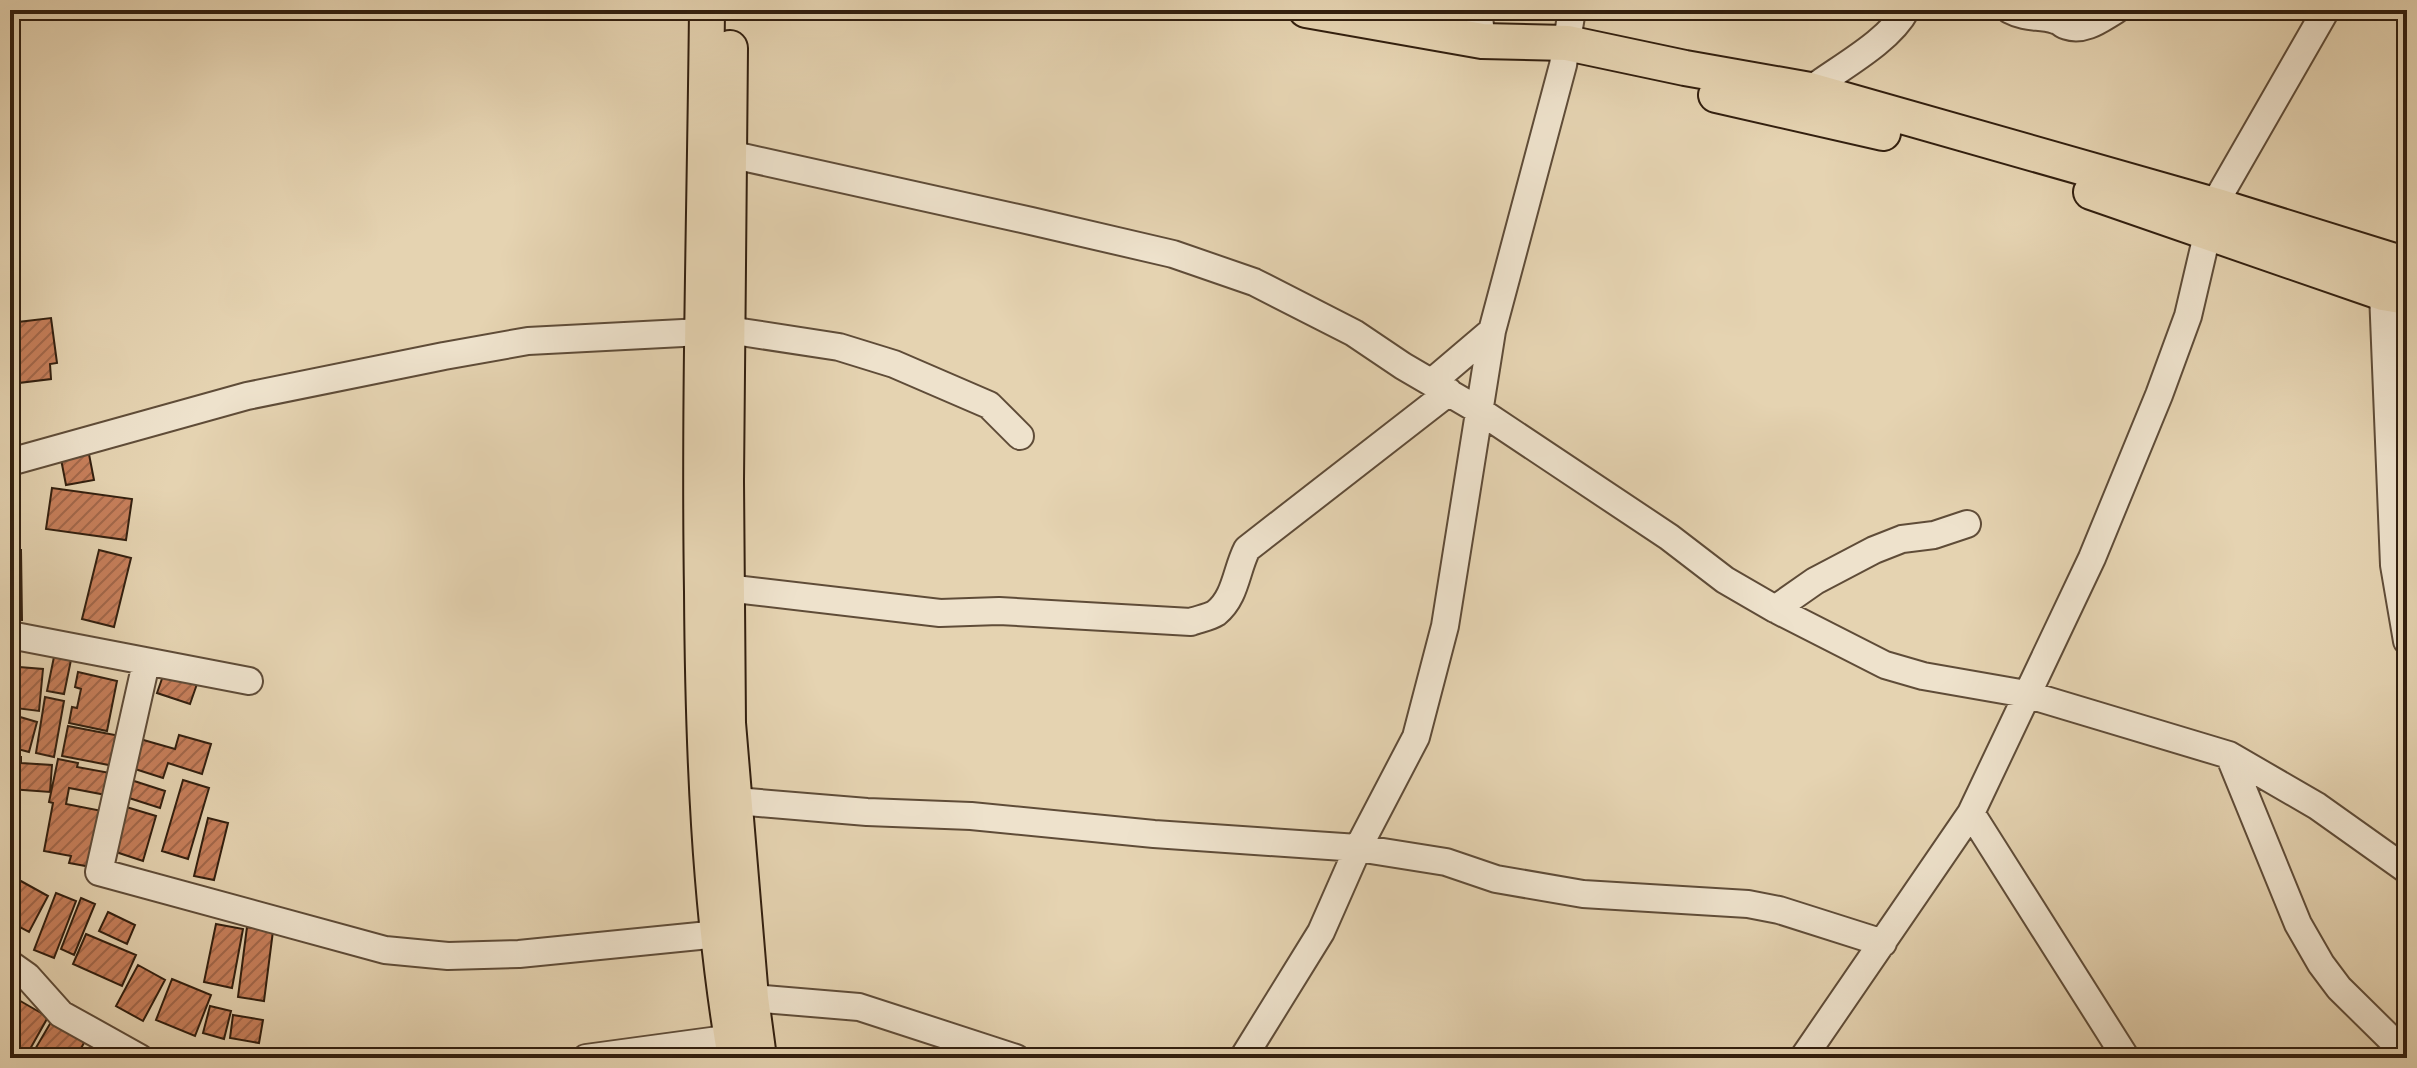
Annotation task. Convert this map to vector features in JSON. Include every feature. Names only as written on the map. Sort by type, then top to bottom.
[{"type":"main road","points":[[707,10],[728,723],[736,801],[739,999],[745,1047]]},
{"type":"main road","points":[[730,10],[729,154],[700,492],[703,696],[711,852],[719,934],[739,999]]},
{"type":"main road","points":[[1306,10],[1480,25],[1533,58],[1567,39],[1685,68],[1810,90],[2211,219],[2395,295]]},
{"type":"main road","points":[[1567,39],[1676,87],[1884,133],[2063,182],[2399,262]]},
{"type":"street","points":[[1810,90],[1883,39],[1906,10]]},
{"type":"street","points":[[2010,10],[2023,17],[2056,20],[2066,26],[2078,27],[2094,23],[2116,10]]},
{"type":"street","points":[[1803,1058],[1971,813],[2092,558],[2159,395],[2188,316],[2211,219],[2326,10]]},
{"type":"street","points":[[1243,1058],[1321,932],[1358,848],[1416,737],[1445,626],[1492,331],[1567,39]]},
{"type":"street","points":[[729,154],[1173,254],[1254,282],[1354,333],[1480,411],[1669,537],[1725,580],[1775,609],[1885,665],[1923,676],[2026,694],[2229,755],[2317,806],[2407,870]]},
{"type":"street","points":[[2399,262],[2395,295],[2399,440],[2394,565],[2407,641]]},
{"type":"street","points":[[10,462],[247,396],[444,356],[528,341],[715,331],[839,347],[894,364],[989,405],[1020,436]]},
{"type":"street","points":[[726,588],[940,613],[999,611],[1191,622],[1215,614],[1231,595],[1247,549],[1440,387],[1492,331]]},
{"type":"street","points":[[1775,609],[1815,581],[1874,550],[1902,539],[1934,535],[1967,524]]},
{"type":"street","points":[[10,635],[249,681]]},
{"type":"street","points":[[146,663],[99,872],[385,950],[448,956],[519,954],[719,934]]},
{"type":"street","points":[[2229,755],[2298,924],[2321,964],[2339,988],[2407,1055]]},
{"type":"street","points":[[736,801],[867,812],[971,816],[1154,834],[1358,848],[1446,862],[1496,879],[1583,894],[1748,904],[1779,910],[1883,943]]},
{"type":"street","points":[[1971,813],[2126,1058]]},
{"type":"street","points":[[10,964],[27,976],[61,1014],[140,1058]]},
{"type":"street","points":[[739,999],[859,1007],[1016,1058]]},
{"type":"street","points":[[586,1058],[745,1047]]},
{"type":"building","points":[[51,318],[57,363],[50,364],[51,379],[10,384],[10,323]]},
{"type":"building","points":[[88,449],[94,480],[66,485],[60,454]]},
{"type":"building","points":[[52,488],[132,499],[126,540],[46,529]]},
{"type":"building","points":[[10,550],[21,550],[22,620],[10,620]]},
{"type":"building","points":[[99,550],[131,558],[114,627],[82,619]]},
{"type":"building","points":[[55,652],[72,655],[64,694],[47,691]]},
{"type":"building","points":[[19,667],[43,669],[39,711],[15,708]]},
{"type":"building","points":[[78,672],[117,681],[107,731],[69,723],[72,707],[77,708],[81,689],[75,687]]},
{"type":"building","points":[[164,673],[197,684],[190,704],[157,693]]},
{"type":"building","points":[[45,697],[64,701],[54,757],[36,753]]},
{"type":"building","points":[[10,714],[37,722],[29,752],[10,747]]},
{"type":"building","points":[[68,726],[120,736],[114,766],[62,756]]},
{"type":"building","points":[[179,735],[211,744],[202,774],[168,763],[163,778],[132,768],[140,739],[175,749]]},
{"type":"building","points":[[10,756],[21,757],[21,763],[52,765],[50,792],[10,789]]},
{"type":"building","points":[[58,759],[78,763],[77,767],[110,773],[106,795],[69,788],[66,804],[102,811],[91,867],[69,863],[71,856],[44,851],[53,803],[49,802]]},
{"type":"building","points":[[131,780],[165,791],[160,808],[126,797]]},
{"type":"building","points":[[183,780],[209,788],[188,859],[162,851]]},
{"type":"building","points":[[123,806],[156,816],[143,861],[110,850]]},
{"type":"building","points":[[208,818],[228,823],[214,880],[194,876]]},
{"type":"building","points":[[10,875],[48,896],[29,932],[10,922]]},
{"type":"building","points":[[56,893],[76,901],[54,958],[34,950]]},
{"type":"building","points":[[81,898],[95,904],[74,955],[61,949]]},
{"type":"building","points":[[108,912],[135,925],[127,944],[99,931]]},
{"type":"building","points":[[216,924],[243,929],[232,988],[204,982]]},
{"type":"building","points":[[247,927],[273,931],[264,1001],[238,997]]},
{"type":"building","points":[[86,934],[136,955],[122,986],[73,964]]},
{"type":"building","points":[[138,965],[165,980],[143,1021],[116,1006]]},
{"type":"building","points":[[172,979],[211,995],[195,1036],[156,1020]]},
{"type":"building","points":[[10,995],[48,1017],[25,1058],[10,1058]]},
{"type":"building","points":[[210,1006],[231,1011],[224,1039],[203,1033]]},
{"type":"building","points":[[233,1015],[263,1020],[259,1043],[230,1038]]},
{"type":"building","points":[[51,1022],[85,1041],[76,1058],[47,1058],[34,1051]]}]
